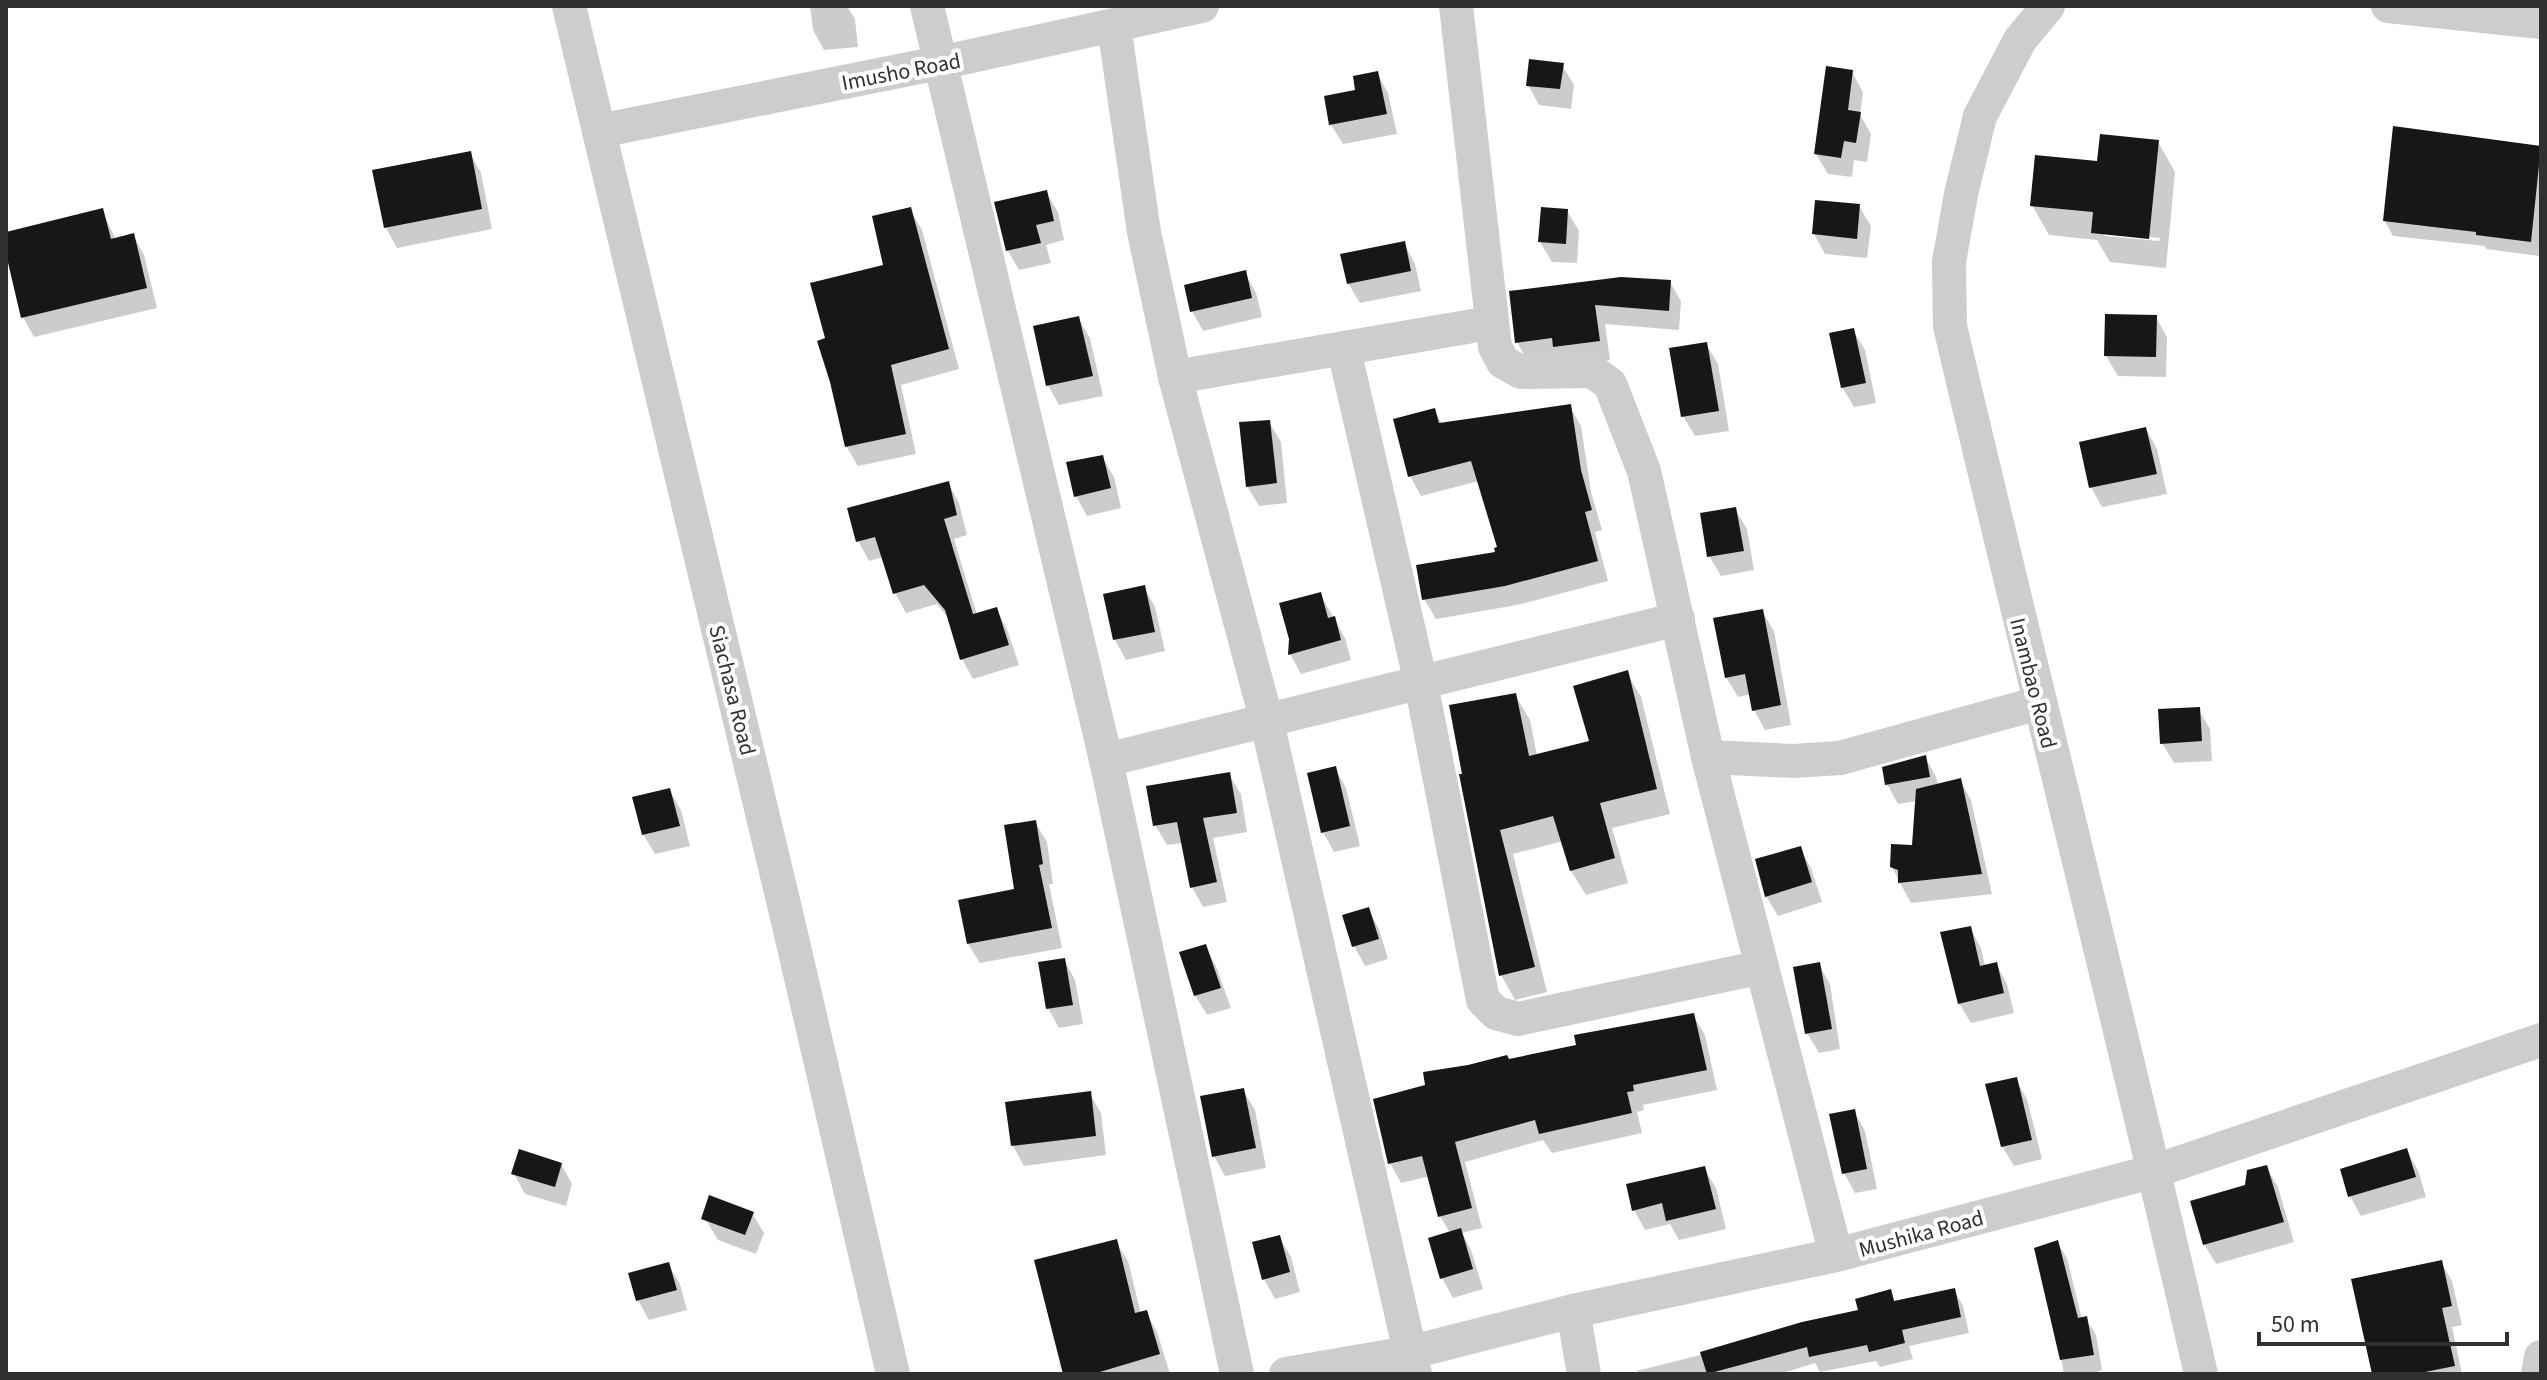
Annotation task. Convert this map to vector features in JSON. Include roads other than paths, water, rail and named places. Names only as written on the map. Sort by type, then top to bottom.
[{"type":"street","name":"Siachasa Road","points":[[569,6],[784,901],[893,1374]]},
{"type":"street","points":[[927,6],[1106,760],[1237,1374]]},
{"type":"street","name":"Imusho Road","points":[[599,131],[939,63],[1202,6]]},
{"type":"street","points":[[1456,6],[1495,347],[1503,362],[1521,372],[1592,371],[1610,384],[1644,471],[1708,757],[1836,1255]]},
{"type":"street","name":"Inambao Road","points":[[2048,6],[2020,40],[1980,116],[1949,262],[1950,326],[2155,1171],[2201,1374]]},
{"type":"street","points":[[2388,6],[2531,16]]},
{"type":"street","points":[[1114,26],[1144,232],[1175,377],[1267,722],[1412,1364]]},
{"type":"street","points":[[1175,377],[1490,323]]},
{"type":"street","points":[[1344,350],[1421,683],[1483,1000],[1496,1013],[1518,1019],[1762,967]]},
{"type":"street","points":[[1106,760],[1678,619]]},
{"type":"street","points":[[1708,757],[1793,761],[1840,758],[2039,703]]},
{"type":"street","name":"Mushika Road","points":[[1286,1374],[1412,1364],[1573,1311],[1836,1255],[2155,1171],[2541,1040]]},
{"type":"street","points":[[1573,1311],[1584,1374]]},
{"type":"street","points":[[2538,1374],[2541,1357]]}]
